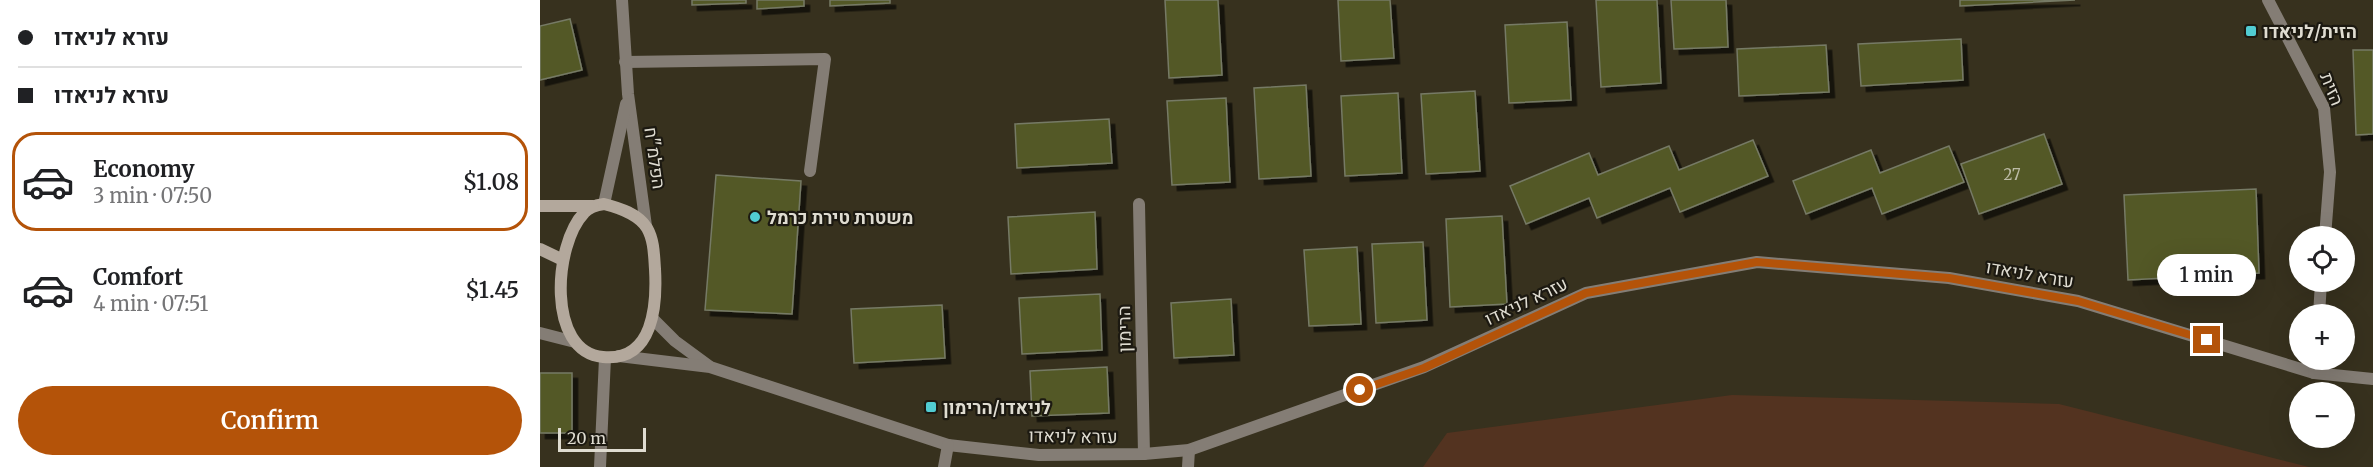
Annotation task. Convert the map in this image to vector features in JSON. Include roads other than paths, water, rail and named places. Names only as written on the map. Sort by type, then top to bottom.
[{"type":"street","name":"הפלמ\"ח","points":[[622,0],[628,94],[646,226]]},
{"type":"street","name":"הזית","points":[[2268,0],[2324,108],[2330,172],[2326,226]]},
{"type":"street","points":[[625,62],[825,59],[810,171]]},
{"type":"street","name":"הפלמ\"ח","points":[[598,205],[628,94]]},
{"type":"street","name":"הרימון","points":[[1139,204],[1144,454]]},
{"type":"street","points":[[540,206],[598,205],[628,212],[646,226],[651,236],[656,296],[653,319],[644,338],[632,351],[605,358],[590,355],[575,342],[566,328],[563,309],[563,260],[574,228],[584,213],[598,205]]},
{"type":"street","points":[[540,249],[563,260]]},
{"type":"street","name":"עזרא לניאדו","points":[[619,356],[710,366],[948,445],[1039,455],[1144,454],[1189,450],[1424,368],[1586,293],[1757,262],[1949,278],[2078,301],[2289,359]]},
{"type":"street","name":"עזרא לניאדו","points":[[653,319],[675,341],[710,366]]},
{"type":"street","points":[[540,333],[575,342]]},
{"type":"street","points":[[600,467],[605,358]]},
{"type":"street","name":"עזרא לניאדו","points":[[2332,370],[2373,379]]},
{"type":"street","points":[[944,467],[948,445]]},
{"type":"street","points":[[1188,467],[1189,450]]},
{"type":"place","name":"הזית/לניאדו","points":[[2251,31]]},
{"type":"place","name":"משטרת טירת כרמל","points":[[755,217]]},
{"type":"place","name":"לניאדו/הרימון","points":[[931,407]]}]
